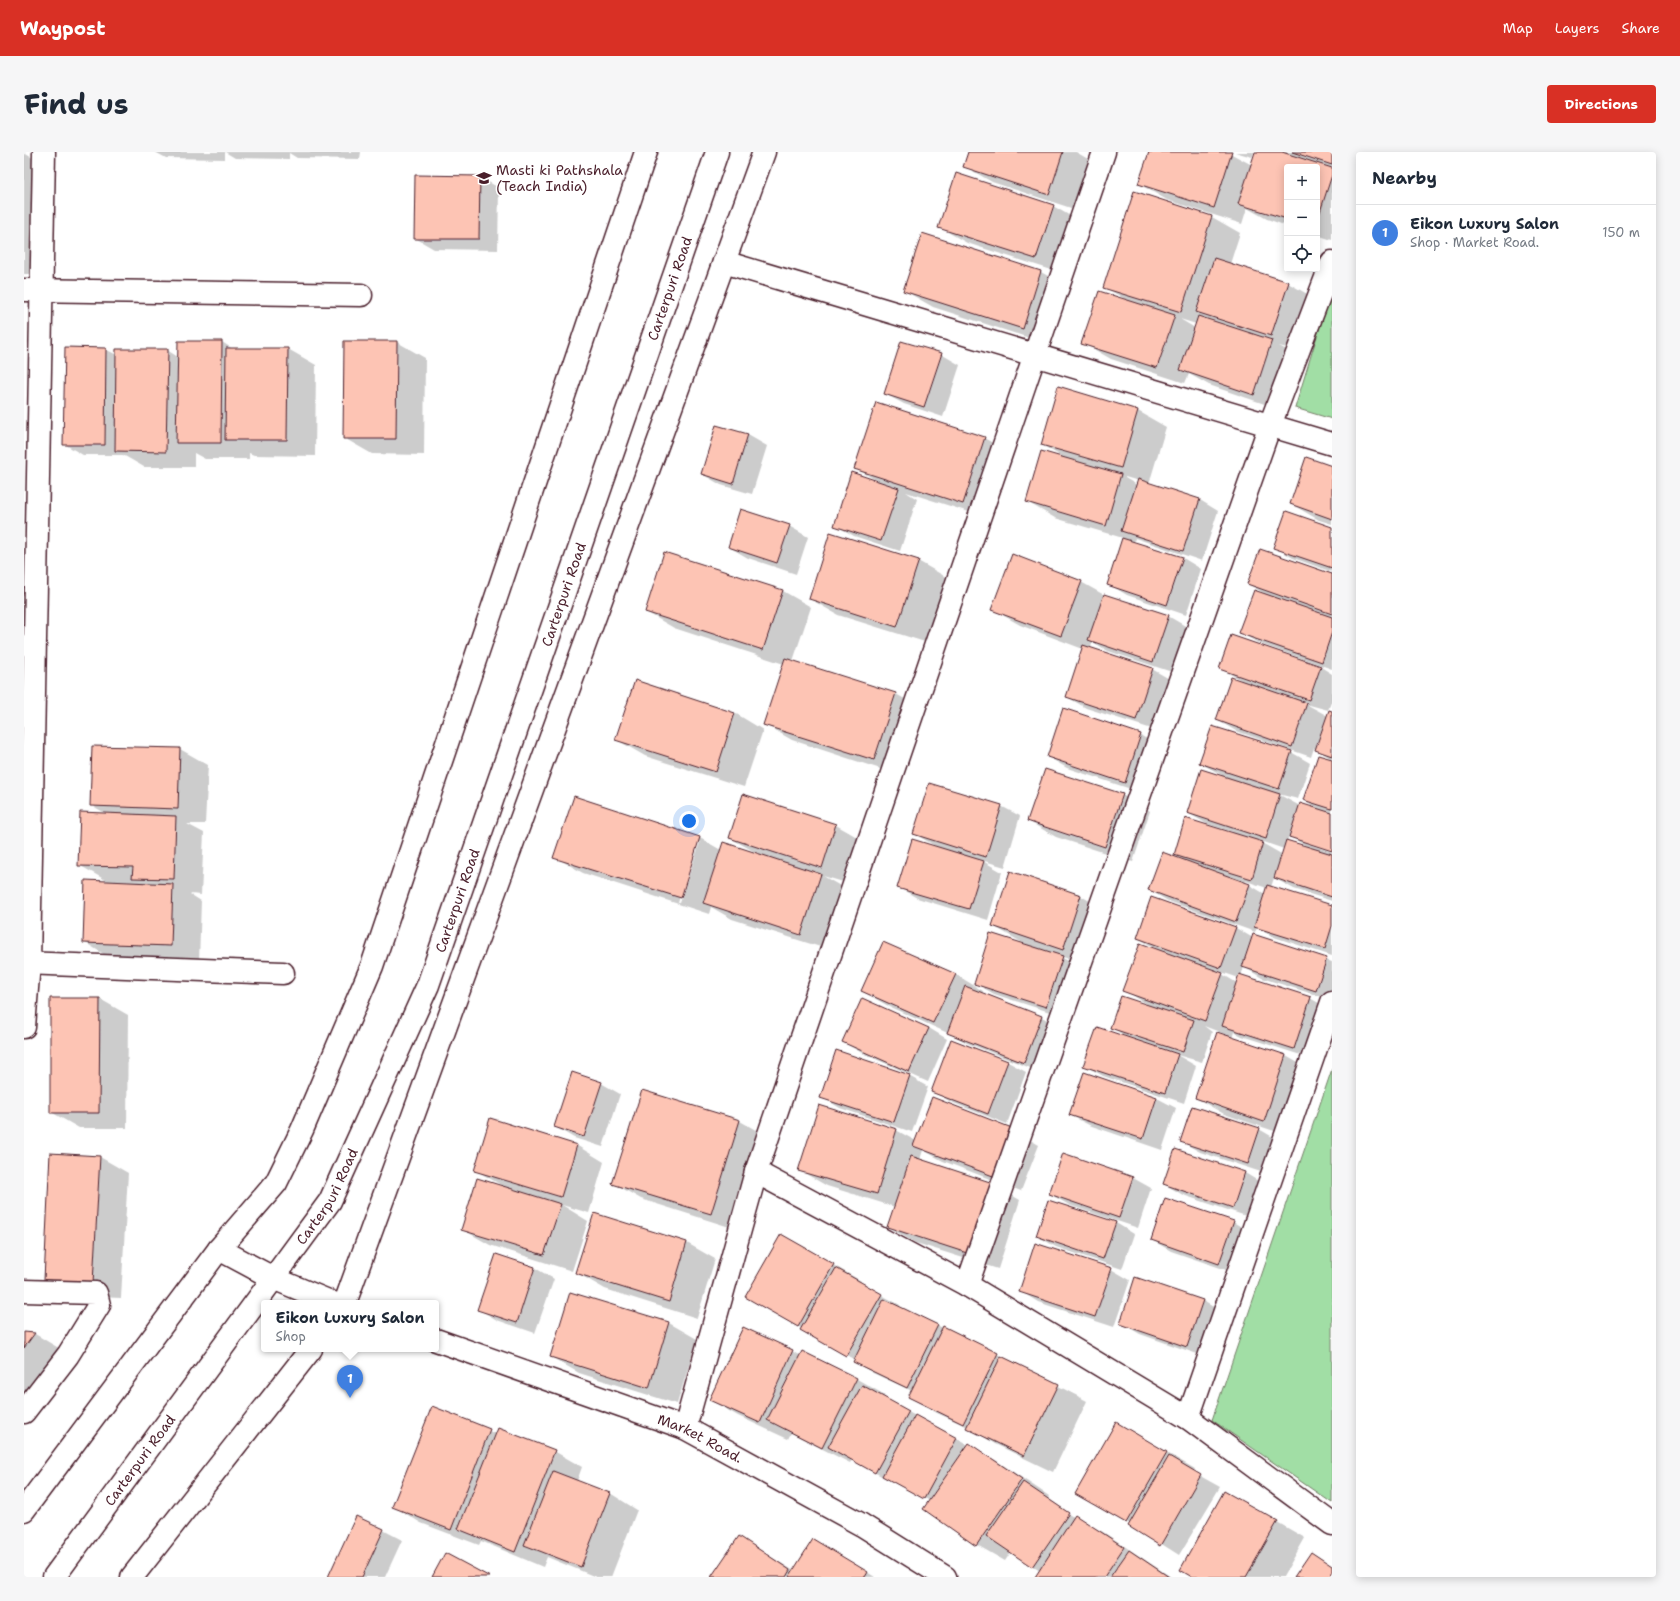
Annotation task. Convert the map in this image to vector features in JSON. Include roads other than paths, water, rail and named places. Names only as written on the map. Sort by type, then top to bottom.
[{"type":"street","points":[[24,1027],[27,963],[34,633],[33,290],[44,152]]},
{"type":"street","points":[[24,1510],[219,1249],[276,1183],[302,1130],[372,966],[646,152]]},
{"type":"street","name":"Carterpuri Road","points":[[54,1577],[330,1200],[428,985],[716,152]]},
{"type":"street","points":[[346,1300],[764,152]]},
{"type":"street","points":[[686,1428],[756,1172],[1104,152]]},
{"type":"street","points":[[724,262],[1332,444]]},
{"type":"street","points":[[967,1285],[1270,425],[1332,262]]},
{"type":"street","points":[[33,290],[361,295]]},
{"type":"street","points":[[27,963],[283,973]]},
{"type":"street","points":[[1188,1418],[1332,1002]]},
{"type":"street","points":[[756,1172],[967,1285],[1188,1418],[1332,1524]]},
{"type":"street","points":[[219,1249],[273,1278],[326,1300]]},
{"type":"street","points":[[24,1291],[96,1293],[98,1305],[68,1355],[24,1412]]},
{"type":"street","name":"Market Road.","points":[[439,1341],[686,1428],[862,1525],[945,1577]]},
{"type":"street","points":[[132,1577],[309,1352]]},
{"type":"place","name":"Masti ki Pathshala (Teach India)","points":[[484,178]]},
{"type":"place","name":"Eikon Luxury Salon","points":[[350,1398]]}]
